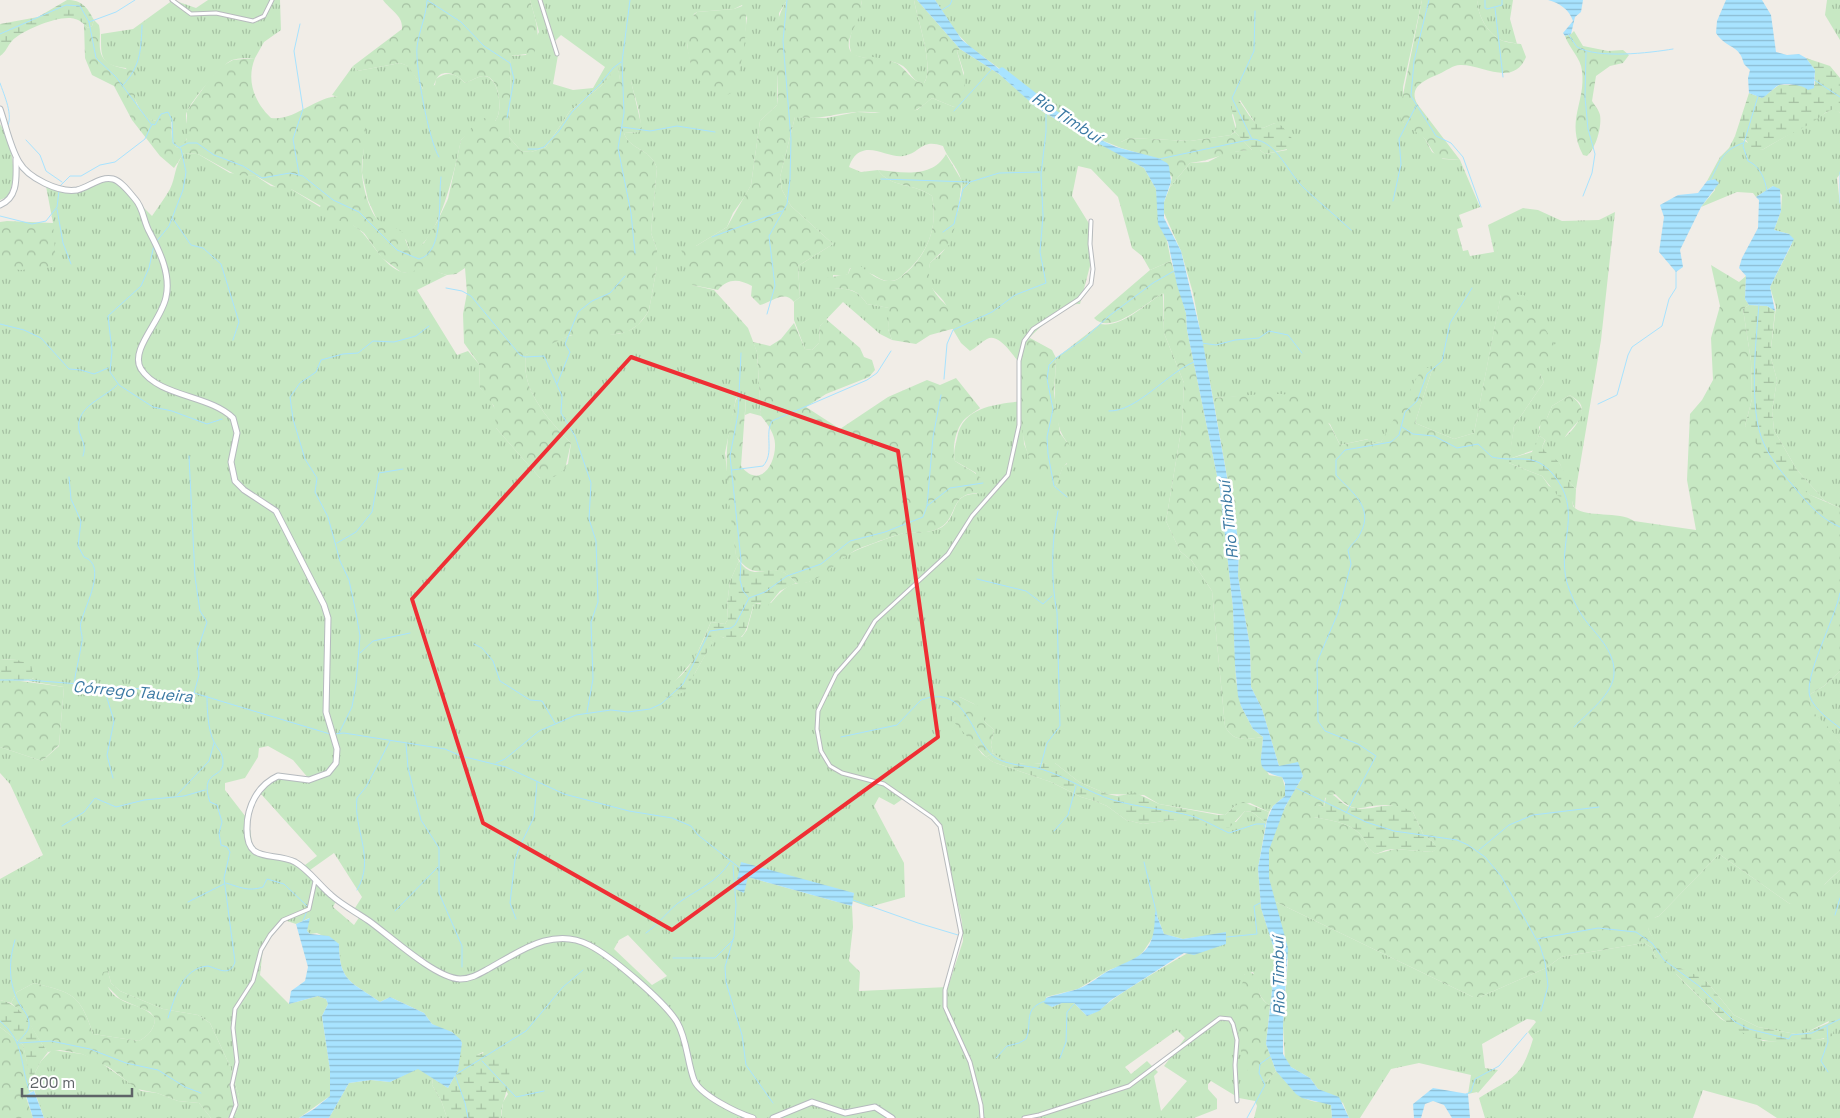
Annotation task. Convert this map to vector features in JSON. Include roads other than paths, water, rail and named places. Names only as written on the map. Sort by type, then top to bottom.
[{"type":"street","points":[[172,0],[191,14],[216,13],[253,21],[264,16],[272,0]]},
{"type":"street","points":[[540,0],[557,54]]},
{"type":"street","points":[[0,109],[16,156],[23,167],[56,190],[77,190],[101,179],[112,178],[119,182],[141,206],[149,233],[160,249],[167,290],[155,324],[139,349],[138,363],[146,375],[157,384],[210,404],[233,418],[237,433],[231,462],[235,481],[244,490],[276,511],[324,606],[328,632],[326,712],[337,749],[336,763],[328,772],[309,780],[297,780],[285,776],[273,779],[252,801],[247,821],[249,844],[257,854],[294,862],[332,897],[416,957],[445,975],[456,979],[473,977],[546,939],[573,940],[594,947],[646,988],[673,1016],[680,1029],[697,1086],[709,1096],[753,1118]]},
{"type":"street","points":[[0,204],[10,198],[14,190],[16,156]]},
{"type":"street","points":[[982,1118],[981,1105],[970,1062],[945,1007],[945,990],[961,933],[940,826],[927,813],[884,784],[842,773],[830,766],[821,751],[817,728],[818,711],[836,674],[859,648],[875,621],[948,554],[972,516],[1008,476],[1019,425],[1019,361],[1024,341],[1033,329],[1079,299],[1091,284],[1093,269],[1091,221]]},
{"type":"street","points":[[231,1118],[236,1105],[232,1086],[237,1062],[233,1028],[235,1009],[253,980],[261,950],[270,934],[283,920],[309,909],[315,880]]},
{"type":"street","points":[[1024,1118],[1039,1115],[1129,1086],[1220,1018],[1230,1019],[1236,1033],[1237,1101]]},
{"type":"street","points":[[773,1118],[812,1102],[845,1113],[874,1107],[892,1118]]},
{"type":"water","points":[[917,0],[935,0],[962,40],[1031,94],[1099,139],[1116,147],[1158,158],[1169,166],[1171,182],[1164,202],[1164,218],[1181,251],[1202,338],[1239,544],[1238,576],[1250,647],[1251,687],[1262,709],[1279,766],[1298,762],[1303,776],[1285,807],[1269,850],[1269,878],[1288,948],[1283,1054],[1291,1067],[1310,1078],[1318,1089],[1339,1097],[1349,1118],[1332,1118],[1331,1105],[1302,1098],[1296,1094],[1276,1071],[1266,1044],[1276,955],[1261,908],[1258,868],[1267,820],[1273,806],[1285,796],[1285,783],[1282,777],[1263,768],[1261,759],[1263,737],[1253,729],[1238,696],[1233,608],[1220,490],[1187,330],[1186,313],[1177,285],[1168,242],[1158,224],[1156,189],[1144,168],[1075,131],[1036,107],[999,74],[960,49]]},
{"type":"water","points":[[1548,0],[1583,0],[1581,12],[1575,17],[1571,34],[1565,36],[1563,33],[1573,21],[1569,13],[1560,5]]},
{"type":"water","points":[[1726,0],[1762,0],[1771,15],[1776,52],[1787,55],[1799,54],[1806,58],[1815,70],[1814,88],[1808,90],[1799,86],[1782,84],[1762,98],[1749,93],[1748,78],[1750,70],[1744,64],[1742,57],[1736,49],[1724,42],[1716,33],[1717,21]]},
{"type":"water","points":[[1715,179],[1719,183],[1701,207],[1680,250],[1683,267],[1676,272],[1659,252],[1664,217],[1660,205],[1678,195],[1698,193],[1707,181]]},
{"type":"water","points":[[1773,186],[1780,189],[1781,211],[1774,230],[1789,234],[1794,239],[1770,287],[1775,311],[1767,306],[1749,305],[1745,299],[1746,276],[1739,268],[1742,258],[1758,228],[1759,200],[1756,197]]},
{"type":"water","points":[[741,862],[854,893],[852,906],[748,877],[744,893],[735,889]]},
{"type":"water","points":[[1155,911],[1164,934],[1183,939],[1226,932],[1226,944],[1194,955],[1184,953],[1111,1000],[1099,1011],[1087,1016],[1074,1003],[1062,1003],[1052,1007],[1044,1003],[1046,998],[1084,986],[1139,955],[1150,944],[1153,936]]},
{"type":"water","points":[[310,918],[307,931],[310,934],[329,936],[339,944],[341,966],[349,980],[355,985],[380,1002],[390,997],[424,1013],[432,1024],[452,1032],[460,1039],[462,1043],[458,1070],[448,1088],[418,1069],[390,1082],[371,1080],[349,1083],[329,1118],[299,1118],[330,1096],[330,1070],[322,1016],[328,1004],[326,999],[318,996],[289,1004],[291,991],[305,981],[308,967],[296,924]]},
{"type":"water","points":[[1433,1088],[1468,1094],[1470,1118],[1452,1118],[1444,1105],[1433,1101],[1425,1104],[1421,1118],[1414,1118],[1413,1104]]},
{"type":"water","points":[[34,1091],[44,1118],[33,1118],[26,1095]]},
{"type":"waterway","points":[[89,22],[116,12],[135,0]]},
{"type":"waterway","points":[[427,0],[461,22],[484,46],[510,63],[514,79],[507,118]]},
{"type":"waterway","points":[[630,0],[622,62],[624,113],[618,148],[631,213],[635,253]]},
{"type":"waterway","points":[[767,314],[775,286],[769,236],[787,204],[790,179],[791,139],[783,41],[787,0]]},
{"type":"waterway","points":[[942,10],[950,5],[952,0]]},
{"type":"waterway","points":[[1429,0],[1414,61],[1411,96],[1436,136],[1451,143],[1463,157],[1481,207]]},
{"type":"waterway","points":[[1485,0],[1485,8],[1487,9],[1502,5],[1502,0]]},
{"type":"waterway","points":[[427,1],[418,41],[417,57],[420,86],[427,121],[439,157]]},
{"type":"waterway","points":[[0,34],[66,5],[80,6],[89,22],[96,58],[116,77],[151,124]]},
{"type":"waterway","points":[[1495,8],[1503,77]]},
{"type":"waterway","points":[[1252,139],[1232,98],[1254,51],[1255,11]]},
{"type":"waterway","points":[[299,174],[293,139],[303,109],[294,51],[300,24]]},
{"type":"waterway","points":[[123,85],[137,64],[142,25]]},
{"type":"waterway","points":[[1568,34],[1577,47],[1597,53],[1638,53],[1673,49]]},
{"type":"waterway","points":[[1583,196],[1592,173],[1595,154],[1588,129],[1585,97],[1586,52]]},
{"type":"waterway","points":[[528,149],[544,147],[559,131],[572,112],[613,68],[621,62]]},
{"type":"waterway","points":[[954,111],[992,69]]},
{"type":"waterway","name":"Rio Timbuí","points":[[1002,71],[1043,103]]},
{"type":"waterway","points":[[1813,79],[1840,97]]},
{"type":"waterway","points":[[0,83],[9,111],[7,127]]},
{"type":"waterway","points":[[1758,96],[1743,146],[1748,161],[1756,166],[1761,173],[1767,191]]},
{"type":"waterway","points":[[1393,201],[1401,164],[1399,139],[1416,106]]},
{"type":"waterway","points":[[59,187],[70,176],[81,176],[100,165],[115,162],[145,139],[152,124],[155,125],[161,114],[168,112],[172,120],[173,143],[181,149],[186,172],[183,190],[169,226],[156,242]]},
{"type":"waterway","points":[[944,379],[947,344],[953,330],[992,312],[1015,295],[1046,283],[1040,252],[1043,216],[1041,174],[1046,114]]},
{"type":"waterway","points":[[622,127],[650,131],[677,126],[715,132]]},
{"type":"waterway","points":[[1159,159],[1253,139],[1262,141],[1276,152],[1299,183],[1351,230]]},
{"type":"waterway","points":[[26,140],[40,155],[46,171],[62,182]]},
{"type":"waterway","points":[[180,147],[188,143],[197,143],[214,155],[243,166],[262,178],[290,173],[303,176],[333,200],[359,212],[397,250],[419,259],[427,255],[437,236],[441,177]]},
{"type":"waterway","points":[[1710,181],[1722,158],[1730,150],[1743,143]]},
{"type":"waterway","points":[[943,232],[954,224],[963,189],[970,182],[999,173],[1040,172]]},
{"type":"waterway","points":[[1840,172],[1840,203]]},
{"type":"waterway","points":[[881,179],[969,182]]},
{"type":"waterway","points":[[0,216],[32,224],[46,221],[57,207],[59,191]]},
{"type":"waterway","points":[[57,209],[63,243],[71,264]]},
{"type":"waterway","points":[[712,237],[782,211]]},
{"type":"waterway","points":[[173,219],[191,245],[203,248],[221,264],[239,322],[233,340]]},
{"type":"waterway","points":[[154,245],[149,268],[141,286],[108,316],[112,351],[110,372],[119,385],[153,407],[172,411],[207,424],[222,419]]},
{"type":"waterway","points":[[1067,497],[1054,486],[1048,454],[1047,437],[1053,409],[1047,379],[1049,365],[1085,338],[1109,316],[1153,283],[1174,271]]},
{"type":"waterway","points":[[1598,404],[1617,395],[1632,347],[1662,326],[1669,299],[1676,288],[1676,271]]},
{"type":"waterway","points":[[557,384],[570,352],[565,344],[578,312],[592,301],[610,293],[625,276]]},
{"type":"waterway","points":[[446,288],[462,291],[471,296],[520,355],[525,357],[544,356],[562,396],[561,413],[575,436],[591,483],[589,519],[596,541],[598,602],[591,622],[593,679],[587,712]]},
{"type":"waterway","points":[[1346,813],[1376,756],[1358,744],[1325,731],[1318,721],[1317,662],[1338,613],[1351,564],[1348,550],[1360,534],[1365,516],[1359,501],[1336,475],[1336,460],[1345,450],[1391,442],[1399,435],[1405,412],[1417,401],[1427,374],[1442,361],[1450,323],[1472,288]]},
{"type":"waterway","points":[[1759,304],[1754,376],[1756,413],[1764,444],[1778,467],[1805,500],[1821,515],[1840,527]]},
{"type":"waterway","points":[[0,324],[24,330],[41,338],[69,369],[94,374],[108,368]]},
{"type":"waterway","points":[[339,733],[352,707],[360,636],[349,580],[340,561],[328,517],[315,492],[317,478],[305,459],[293,419],[290,397],[300,383],[316,372],[321,360],[343,354],[358,353],[373,341],[394,342],[416,336],[429,326]]},
{"type":"waterway","points":[[1201,343],[1216,345],[1235,340],[1259,338],[1269,331],[1288,335],[1302,353]]},
{"type":"waterway","points":[[732,470],[763,466],[767,461],[769,432],[772,421],[867,380],[877,373],[891,351]]},
{"type":"waterway","points":[[741,353],[738,414],[730,456],[741,560],[740,580],[743,591],[748,597]]},
{"type":"waterway","points":[[1109,411],[1120,410],[1141,399],[1184,367],[1194,362]]},
{"type":"waterway","points":[[83,456],[84,445],[79,430],[79,422],[82,415],[92,403],[117,385]]},
{"type":"waterway","points":[[496,763],[505,759],[539,731],[576,715],[611,710],[628,712],[650,709],[661,704],[683,684],[710,631],[731,628],[735,625],[749,598],[765,592],[787,576],[821,564],[850,541],[885,532],[923,517],[927,506],[933,437],[941,395]]},
{"type":"waterway","points":[[1402,427],[1413,434],[1434,436],[1457,448],[1478,444],[1492,457],[1538,462],[1552,473],[1562,487],[1567,500],[1568,514],[1565,554],[1567,583],[1580,613],[1608,650],[1614,673],[1613,681],[1605,696],[1574,727]]},
{"type":"waterway","points":[[189,456],[195,577],[200,611],[207,622],[197,651],[199,675],[194,693]]},
{"type":"waterway","points":[[337,543],[356,532],[372,512],[379,473],[403,469]]},
{"type":"waterway","points":[[69,477],[71,499],[81,521],[78,546],[84,557],[91,561],[95,577],[81,624],[82,641],[74,684]]},
{"type":"waterway","points":[[927,506],[950,488],[983,483]]},
{"type":"waterway","points":[[1040,768],[1047,743],[1060,726],[1057,612],[1053,562],[1054,535],[1058,511]]},
{"type":"waterway","points":[[977,579],[1026,591],[1043,604],[1052,596]]},
{"type":"waterway","points":[[1840,593],[1815,663],[1809,688],[1810,697],[1815,706],[1840,728]]},
{"type":"waterway","points":[[360,653],[373,641],[410,633]]},
{"type":"waterway","points":[[474,644],[482,648],[493,661],[500,681],[530,700],[542,701],[555,723]]},
{"type":"waterway","name":"Córrego Taueira","points":[[0,680],[28,680],[194,693],[330,734]]},
{"type":"waterway","points":[[104,688],[114,721],[107,755],[113,778]]},
{"type":"waterway","name":"Córrego Taueira","points":[[168,1018],[181,985],[192,972],[208,966],[227,971],[233,967],[235,962],[224,878],[230,852],[227,847],[221,845],[219,833],[222,822],[217,805],[210,802],[207,792],[209,780],[222,768],[223,763],[221,754],[210,732],[207,696]]},
{"type":"waterway","points":[[841,737],[897,725],[921,700],[938,697],[950,700],[960,707],[982,743],[990,753],[1000,760],[1047,771],[1113,800],[1195,817],[1229,833],[1256,824],[1265,824],[1264,827]]},
{"type":"waterway","points":[[334,734],[344,733],[445,749],[461,756],[506,767],[564,794],[629,811],[672,818],[691,826],[698,835],[741,869]]},
{"type":"waterway","points":[[357,890],[364,867],[357,798],[366,787],[390,741]]},
{"type":"waterway","points":[[177,795],[209,761],[214,743]]},
{"type":"waterway","points":[[406,744],[408,768],[421,820],[439,848],[439,893],[462,946],[462,967]]},
{"type":"waterway","points":[[516,919],[510,903],[515,860],[534,817],[537,782]]},
{"type":"waterway","points":[[1054,831],[1068,815],[1076,786]]},
{"type":"waterway","points":[[1296,788],[1366,822],[1394,831],[1457,840],[1485,857],[1501,876],[1540,946],[1545,962],[1548,986],[1541,1011]]},
{"type":"waterway","points":[[62,826],[84,812],[95,798],[116,807],[144,800],[184,796],[205,790]]},
{"type":"waterway","points":[[1479,850],[1509,825],[1533,815],[1599,807]]},
{"type":"waterway","points":[[646,933],[676,905],[720,875],[730,862]]},
{"type":"waterway","points":[[1144,862],[1157,915]]},
{"type":"waterway","points":[[733,865],[736,905],[734,936],[725,967],[726,982],[742,1035],[746,1065],[773,1103]]},
{"type":"waterway","points":[[395,911],[438,867]]},
{"type":"waterway","name":"Córrego Taueira","points":[[226,883],[253,889],[263,887],[267,879],[284,884],[308,907]]},
{"type":"waterway","points":[[188,902],[224,884]]},
{"type":"waterway","points":[[1835,915],[1840,898]]},
{"type":"waterway","points":[[853,900],[958,935]]},
{"type":"waterway","points":[[1227,937],[1257,934],[1254,906],[1260,903]]},
{"type":"waterway","name":"Córrego Taueira","points":[[303,921],[307,911]]},
{"type":"waterway","points":[[1537,939],[1598,928],[1636,932],[1652,943],[1664,960],[1699,986],[1735,1022],[1749,1029],[1789,1039],[1791,1035],[1812,1033],[1840,1019]]},
{"type":"waterway","points":[[673,958],[715,958],[734,939]]},
{"type":"waterway","points":[[15,940],[11,963],[12,986],[29,1022],[27,1030],[18,1042]]},
{"type":"waterway","points":[[455,1075],[526,1031],[563,987],[583,970]]},
{"type":"waterway","points":[[996,1058],[1007,1046],[1026,1039],[1031,1012],[1038,1004],[1045,1001]]},
{"type":"waterway","points":[[1060,1058],[1066,1042],[1067,1012],[1074,1004]]},
{"type":"waterway","points":[[0,1021],[14,1037],[18,1046],[30,1092]]},
{"type":"waterway","points":[[1827,1026],[1828,1042],[1821,1061],[1828,1072]]},
{"type":"waterway","points":[[1466,1094],[1471,1092],[1475,1079],[1499,1066],[1527,1033]]},
{"type":"waterway","points":[[18,1043],[51,1041],[90,1049],[126,1063],[158,1070],[185,1087],[201,1093]]},
{"type":"waterway","points":[[1247,1118],[1265,1085],[1259,1073],[1260,1064],[1271,1056]]},
{"type":"waterway","points":[[482,1061],[516,1097],[544,1091]]},
{"type":"waterway","name":"Córrego Taueira","points":[[455,1075],[468,1118]]}]
